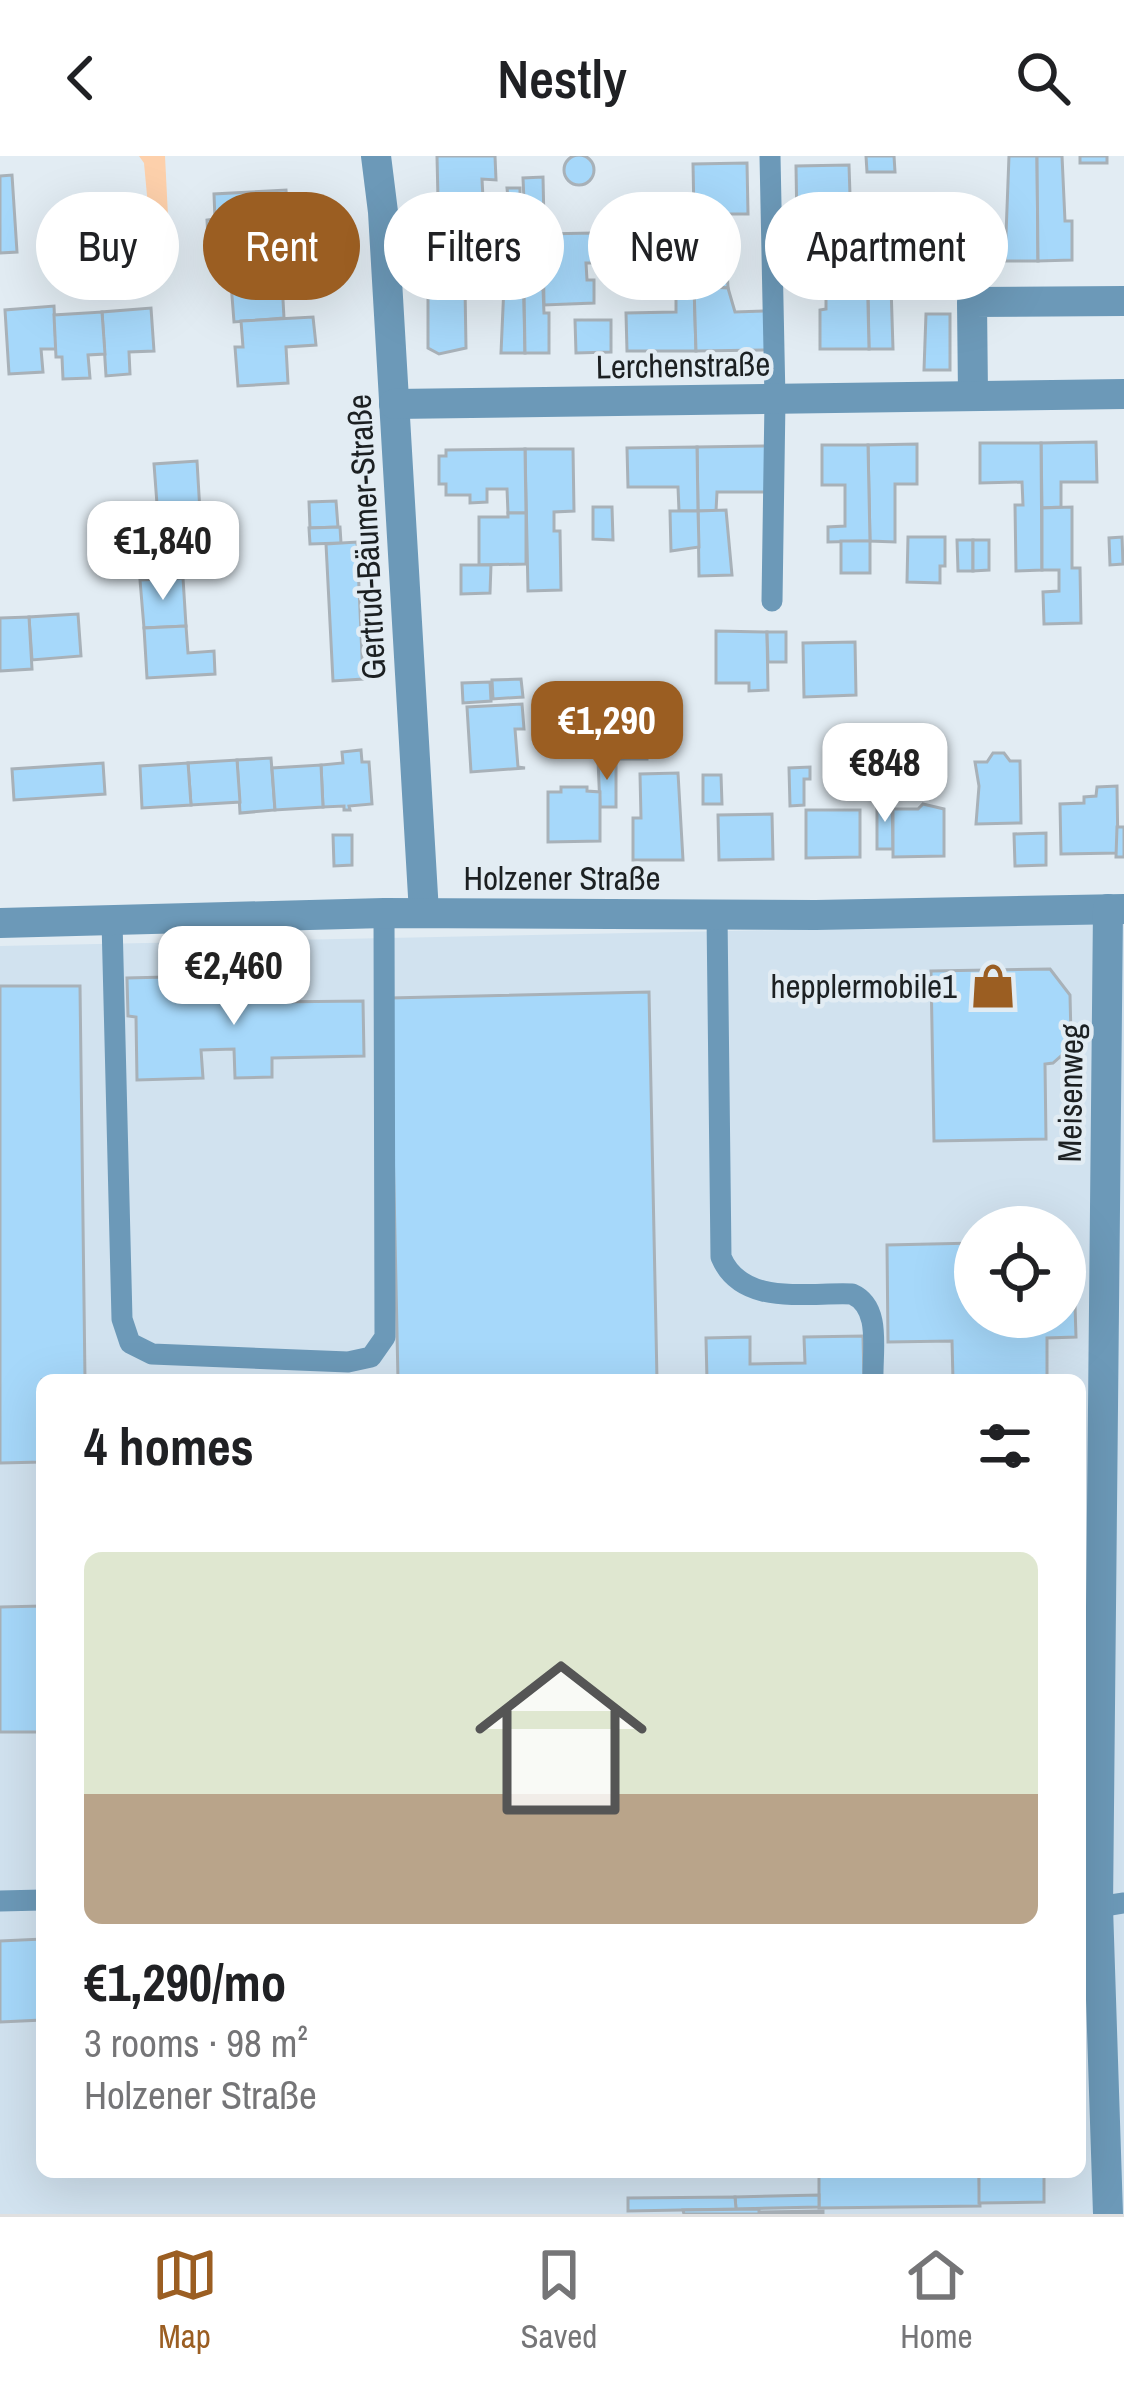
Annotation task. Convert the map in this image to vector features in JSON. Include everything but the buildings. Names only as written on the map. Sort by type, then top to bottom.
[{"type":"street","name":"Gertrud-Bäumer-Straße","points":[[376,156],[424,914]]},
{"type":"street","points":[[973,395],[972,302],[1124,301]]},
{"type":"street","name":"Lerchenstraße","points":[[394,404],[1124,394]]},
{"type":"street","name":"Holzener Straße","points":[[0,923],[384,914],[1116,909]]},
{"type":"street","name":"Meisenweg","points":[[1108,2214],[1092,2090],[1100,1917],[1090,1720],[1116,909]]},
{"type":"lane","points":[[770,156],[775,400],[772,601]]},
{"type":"lane","points":[[112,921],[122,1319],[130,1343],[152,1354],[348,1362],[371,1357],[385,1337],[384,914]]},
{"type":"lane","points":[[717,915],[721,1257],[737,1282],[752,1289],[852,1294],[863,1299],[872,1308],[873,1374]]},
{"type":"lane","points":[[0,1901],[36,1900]]},
{"type":"shaded area","points":[[139,156],[165,156],[167,192],[147,192]]},
{"type":"shaded area","points":[[1124,923],[1124,2214],[0,2214],[0,946]]},
{"type":"place","name":"hepplermobile1","points":[[993,986]]}]
